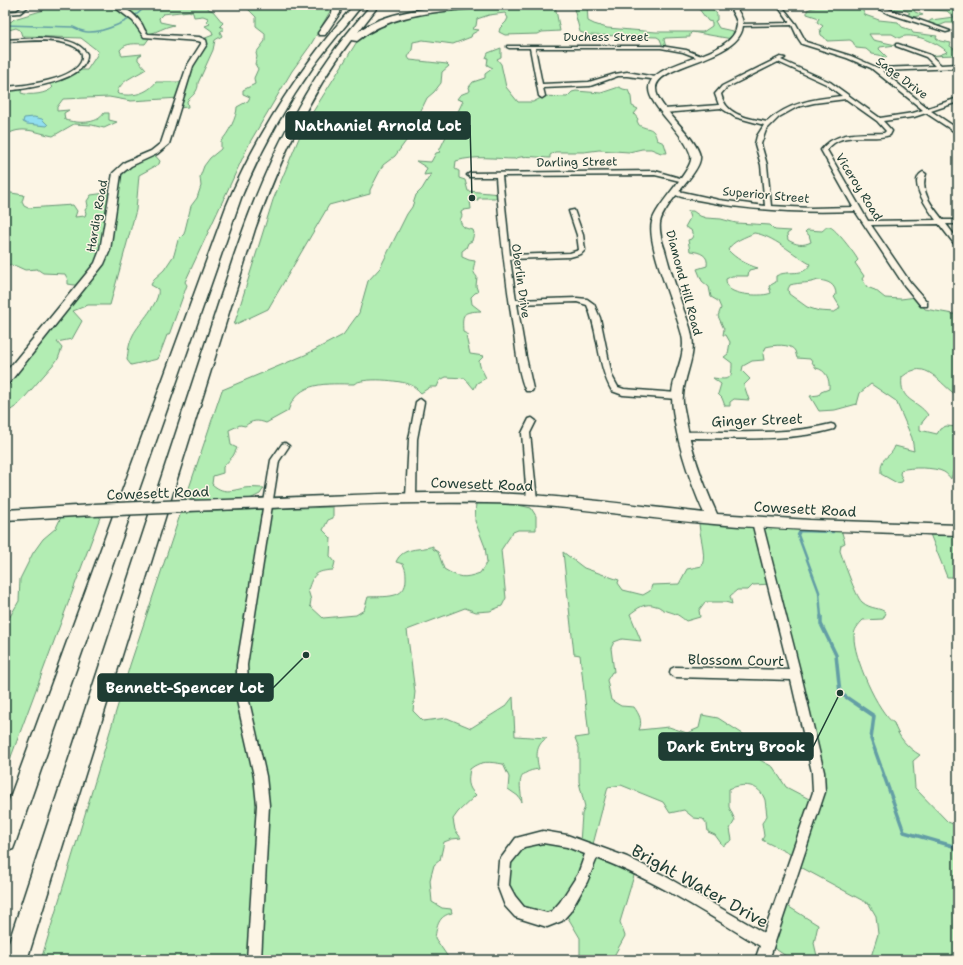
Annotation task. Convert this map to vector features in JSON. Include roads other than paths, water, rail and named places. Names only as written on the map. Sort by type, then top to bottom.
[{"type":"highway","points":[[5,841],[223,228],[242,182],[295,75],[336,13],[337,5]]},
{"type":"highway","points":[[272,123],[317,55],[358,5]]},
{"type":"highway","points":[[14,960],[250,224],[265,184],[282,147],[338,52],[375,5]]},
{"type":"highway","points":[[416,5],[438,7],[464,5]]},
{"type":"highway","points":[[338,52],[350,45],[363,32],[385,21],[413,14],[484,5]]},
{"type":"street","points":[[5,13],[18,12],[28,5]]},
{"type":"street","name":"Hardig Road","points":[[5,380],[99,264],[105,250],[117,173],[128,164],[158,150],[165,144],[189,70],[204,44],[204,41],[198,38],[146,36],[143,34],[140,25],[115,5]]},
{"type":"street","points":[[539,86],[590,84],[617,75],[627,74],[658,78],[667,71],[717,51],[728,44],[735,37],[740,25],[731,5]]},
{"type":"street","name":"Sage Drive","points":[[779,5],[794,24],[800,38],[804,43],[863,62],[876,70],[958,132]]},
{"type":"street","points":[[873,5],[889,12],[948,31]]},
{"type":"street","points":[[740,25],[794,24]]},
{"type":"street","points":[[5,41],[49,41],[65,43],[80,49],[85,57],[78,69],[57,79],[38,85],[5,89]]},
{"type":"street","points":[[898,45],[928,56],[940,67]]},
{"type":"street","name":"Duchess Street","points":[[509,46],[661,47],[701,57]]},
{"type":"street","points":[[532,47],[542,96]]},
{"type":"street","name":"Viceroy Road","points":[[722,106],[718,94],[720,90],[781,59],[822,79],[879,120],[889,131],[888,134],[839,138],[826,144],[824,150],[857,209],[907,283],[924,304]]},
{"type":"street","points":[[876,70],[958,66]]},
{"type":"street","name":"Diamond Hill Road","points":[[658,78],[653,83],[652,89],[654,98],[686,137],[696,157],[694,166],[662,208],[656,223],[657,238],[661,253],[687,336],[688,351],[677,396],[684,435],[699,488],[713,519]]},
{"type":"street","points":[[768,208],[765,170],[762,157],[758,149],[758,142],[768,124],[781,112],[798,104],[846,97]]},
{"type":"street","points":[[879,120],[914,115],[958,100]]},
{"type":"street","points":[[664,112],[722,106],[742,118],[768,124]]},
{"type":"street","name":"Darling Street","points":[[470,175],[655,173],[684,180]]},
{"type":"street","points":[[923,174],[920,181],[921,189],[926,200],[958,245]]},
{"type":"street","name":"Oberlin Drive","points":[[499,175],[502,215],[513,302],[521,359],[529,389]]},
{"type":"street","name":"Superior Street","points":[[674,192],[724,204],[814,210],[857,209]]},
{"type":"street","points":[[507,257],[570,255],[579,253],[582,250],[580,235],[572,211]]},
{"type":"street","points":[[867,223],[958,222]]},
{"type":"street","points":[[513,302],[576,300],[584,301],[590,304],[596,318],[608,376],[615,389],[623,392],[677,396]]},
{"type":"street","points":[[411,497],[413,439],[420,402]]},
{"type":"street","points":[[532,421],[526,433],[532,500]]},
{"type":"street","name":"Ginger Street","points":[[684,435],[778,434],[815,431],[831,427]]},
{"type":"street","points":[[254,960],[263,805],[260,776],[243,701],[241,685],[244,650],[275,460],[285,446]]},
{"type":"street","name":"Cowesett Road","points":[[5,515],[186,506],[442,497],[532,500],[713,519],[757,522],[958,530]]},
{"type":"street","points":[[757,522],[796,675],[818,772],[819,792],[762,960]]},
{"type":"street","name":"Blossom Court","points":[[675,672],[796,675]]},
{"type":"street","name":"Bright Water Drive","points":[[593,850],[583,878],[557,916],[547,920],[520,912],[510,901],[503,885],[505,861],[520,842],[543,837],[567,841],[593,850],[627,863],[659,879],[768,943]]},
{"type":"water","points":[[34,117],[42,119],[48,125],[27,124],[23,122],[24,118]]},
{"type":"waterway","points":[[5,25],[73,27],[84,32],[94,32],[109,28],[125,21],[143,9],[143,5]]},
{"type":"waterway","points":[[821,617],[819,592],[798,535],[800,531],[833,532]]},
{"type":"waterway","points":[[821,617],[821,624],[836,655],[840,693],[874,716],[871,739],[904,832],[953,846],[958,852]]},
{"type":"place","name":"Nathaniel Arnold Lot","points":[[472,198]]},
{"type":"place","name":"Bennett-Spencer Lot","points":[[306,655]]},
{"type":"place","name":"Dark Entry Brook","points":[[840,693]]}]
